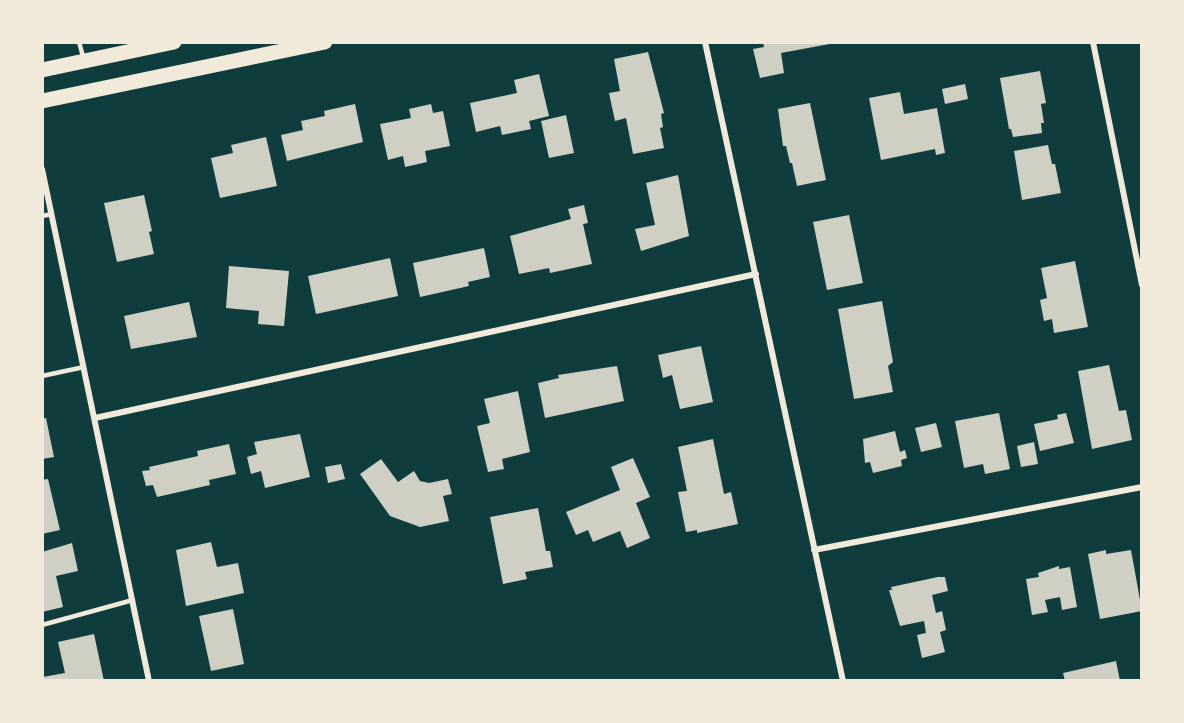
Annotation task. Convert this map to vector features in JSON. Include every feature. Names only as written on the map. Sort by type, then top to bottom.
[{"type":"main road","points":[[42,69],[174,42]]},
{"type":"main road","points":[[42,101],[325,42]]},
{"type":"street","points":[[705,42],[843,681]]},
{"type":"street","points":[[1093,42],[1142,285]]},
{"type":"street","points":[[42,169],[149,681]]},
{"type":"street","points":[[95,418],[756,274]]},
{"type":"street","points":[[814,550],[1142,487]]},
{"type":"lane","points":[[79,42],[85,61]]},
{"type":"lane","points":[[42,216],[52,214]]},
{"type":"lane","points":[[42,376],[84,367]]},
{"type":"lane","points":[[42,625],[133,600]]},
{"type":"building","points":[[763,42],[835,43],[781,53],[784,73],[760,78],[753,49],[764,47]]},
{"type":"building","points":[[648,52],[664,113],[661,114],[663,127],[660,128],[664,148],[633,154],[626,118],[615,121],[609,93],[620,91],[614,59]]},
{"type":"building","points":[[1040,71],[1046,103],[1041,104],[1044,123],[1041,123],[1042,133],[1013,137],[1009,129],[1000,78]]},
{"type":"building","points":[[539,74],[549,116],[529,121],[531,129],[502,135],[500,126],[476,132],[470,103],[517,93],[514,80]]},
{"type":"building","points":[[965,84],[968,99],[945,104],[942,89]]},
{"type":"building","points":[[900,92],[904,114],[937,108],[945,153],[936,155],[935,149],[881,160],[869,98]]},
{"type":"building","points":[[810,103],[826,180],[797,186],[792,163],[790,163],[786,146],[783,146],[778,109]]},
{"type":"building","points":[[355,104],[363,142],[287,161],[281,135],[303,130],[301,121],[325,116],[324,111]]},
{"type":"building","points":[[431,104],[433,113],[443,111],[450,146],[425,151],[427,162],[405,167],[403,156],[388,160],[380,124],[411,118],[409,109]]},
{"type":"building","points":[[566,115],[574,153],[549,158],[541,121]]},
{"type":"building","points":[[266,137],[277,186],[220,198],[211,158],[233,153],[231,145]]},
{"type":"building","points":[[1048,145],[1061,193],[1022,200],[1014,151]]},
{"type":"building","points":[[678,175],[689,236],[641,251],[635,229],[655,225],[646,183]]},
{"type":"building","points":[[144,195],[152,231],[149,232],[154,254],[117,262],[104,203]]},
{"type":"building","points":[[584,205],[588,223],[583,224],[592,264],[550,273],[549,268],[519,274],[510,236],[571,219],[568,209]]},
{"type":"building","points":[[849,215],[863,283],[827,290],[813,222]]},
{"type":"building","points":[[484,248],[490,277],[468,282],[469,286],[420,297],[413,263]]},
{"type":"building","points":[[390,258],[398,296],[316,314],[308,276]]},
{"type":"building","points":[[1075,261],[1088,327],[1054,333],[1052,319],[1044,321],[1040,300],[1047,298],[1041,268]]},
{"type":"building","points":[[229,266],[289,271],[284,326],[258,324],[259,311],[226,308]]},
{"type":"building","points":[[882,301],[893,362],[888,366],[893,392],[854,399],[838,309]]},
{"type":"building","points":[[189,302],[197,337],[131,349],[124,316]]},
{"type":"building","points":[[701,346],[713,402],[680,409],[672,375],[663,378],[658,355]]},
{"type":"building","points":[[1109,365],[1119,411],[1126,410],[1132,440],[1092,449],[1078,371]]},
{"type":"building","points":[[617,366],[624,401],[545,418],[538,383],[559,378],[558,375]]},
{"type":"building","points":[[518,391],[530,452],[502,459],[504,469],[488,472],[477,426],[490,423],[484,399]]},
{"type":"building","points":[[999,413],[1010,469],[985,474],[983,464],[964,468],[955,421]]},
{"type":"building","points":[[1066,413],[1074,443],[1040,451],[1034,424],[1058,419],[1057,415]]},
{"type":"building","points":[[46,418],[54,457],[42,459],[42,419]]},
{"type":"building","points":[[936,423],[942,447],[921,452],[915,428]]},
{"type":"building","points":[[895,431],[900,452],[905,450],[907,458],[901,460],[902,466],[873,473],[870,462],[865,463],[863,439]]},
{"type":"building","points":[[300,434],[310,477],[265,488],[261,471],[251,474],[247,457],[257,454],[254,442]]},
{"type":"building","points":[[713,439],[724,494],[731,492],[738,524],[697,533],[697,530],[686,532],[678,492],[687,491],[678,447]]},
{"type":"building","points":[[1034,442],[1038,464],[1021,467],[1017,446]]},
{"type":"building","points":[[229,444],[236,474],[209,480],[210,485],[157,497],[153,485],[146,486],[142,471],[150,470],[149,467],[198,456],[197,451]]},
{"type":"building","points":[[633,458],[650,497],[636,503],[650,538],[627,548],[620,531],[593,542],[588,530],[576,535],[566,512],[620,490],[611,467]]},
{"type":"building","points":[[381,459],[398,482],[414,471],[420,481],[429,483],[448,479],[452,494],[443,496],[449,521],[420,527],[390,516],[360,474]]},
{"type":"building","points":[[341,464],[345,479],[328,483],[325,467]]},
{"type":"building","points":[[48,479],[60,530],[42,534],[42,480]]},
{"type":"building","points":[[538,508],[546,551],[550,551],[553,567],[525,572],[527,579],[503,584],[490,517]]},
{"type":"building","points":[[211,542],[217,567],[238,563],[244,593],[186,606],[176,550]]},
{"type":"building","points":[[72,543],[78,571],[56,576],[63,607],[42,612],[42,552]]},
{"type":"building","points":[[1106,550],[1106,554],[1131,550],[1142,611],[1100,619],[1088,554]]},
{"type":"building","points":[[1059,566],[1059,569],[1070,567],[1077,607],[1062,610],[1060,597],[1045,600],[1048,612],[1032,615],[1026,579],[1039,577],[1038,573]]},
{"type":"building","points":[[945,577],[948,591],[932,595],[936,613],[942,611],[946,630],[940,632],[945,652],[922,658],[917,635],[926,633],[924,621],[900,626],[889,590],[892,590],[891,587]]},
{"type":"building","points":[[233,609],[244,664],[211,671],[199,616]]},
{"type":"building","points":[[94,634],[104,681],[44,681],[43,677],[65,673],[58,642]]},
{"type":"building","points":[[1116,661],[1120,681],[1065,681],[1063,673]]}]
